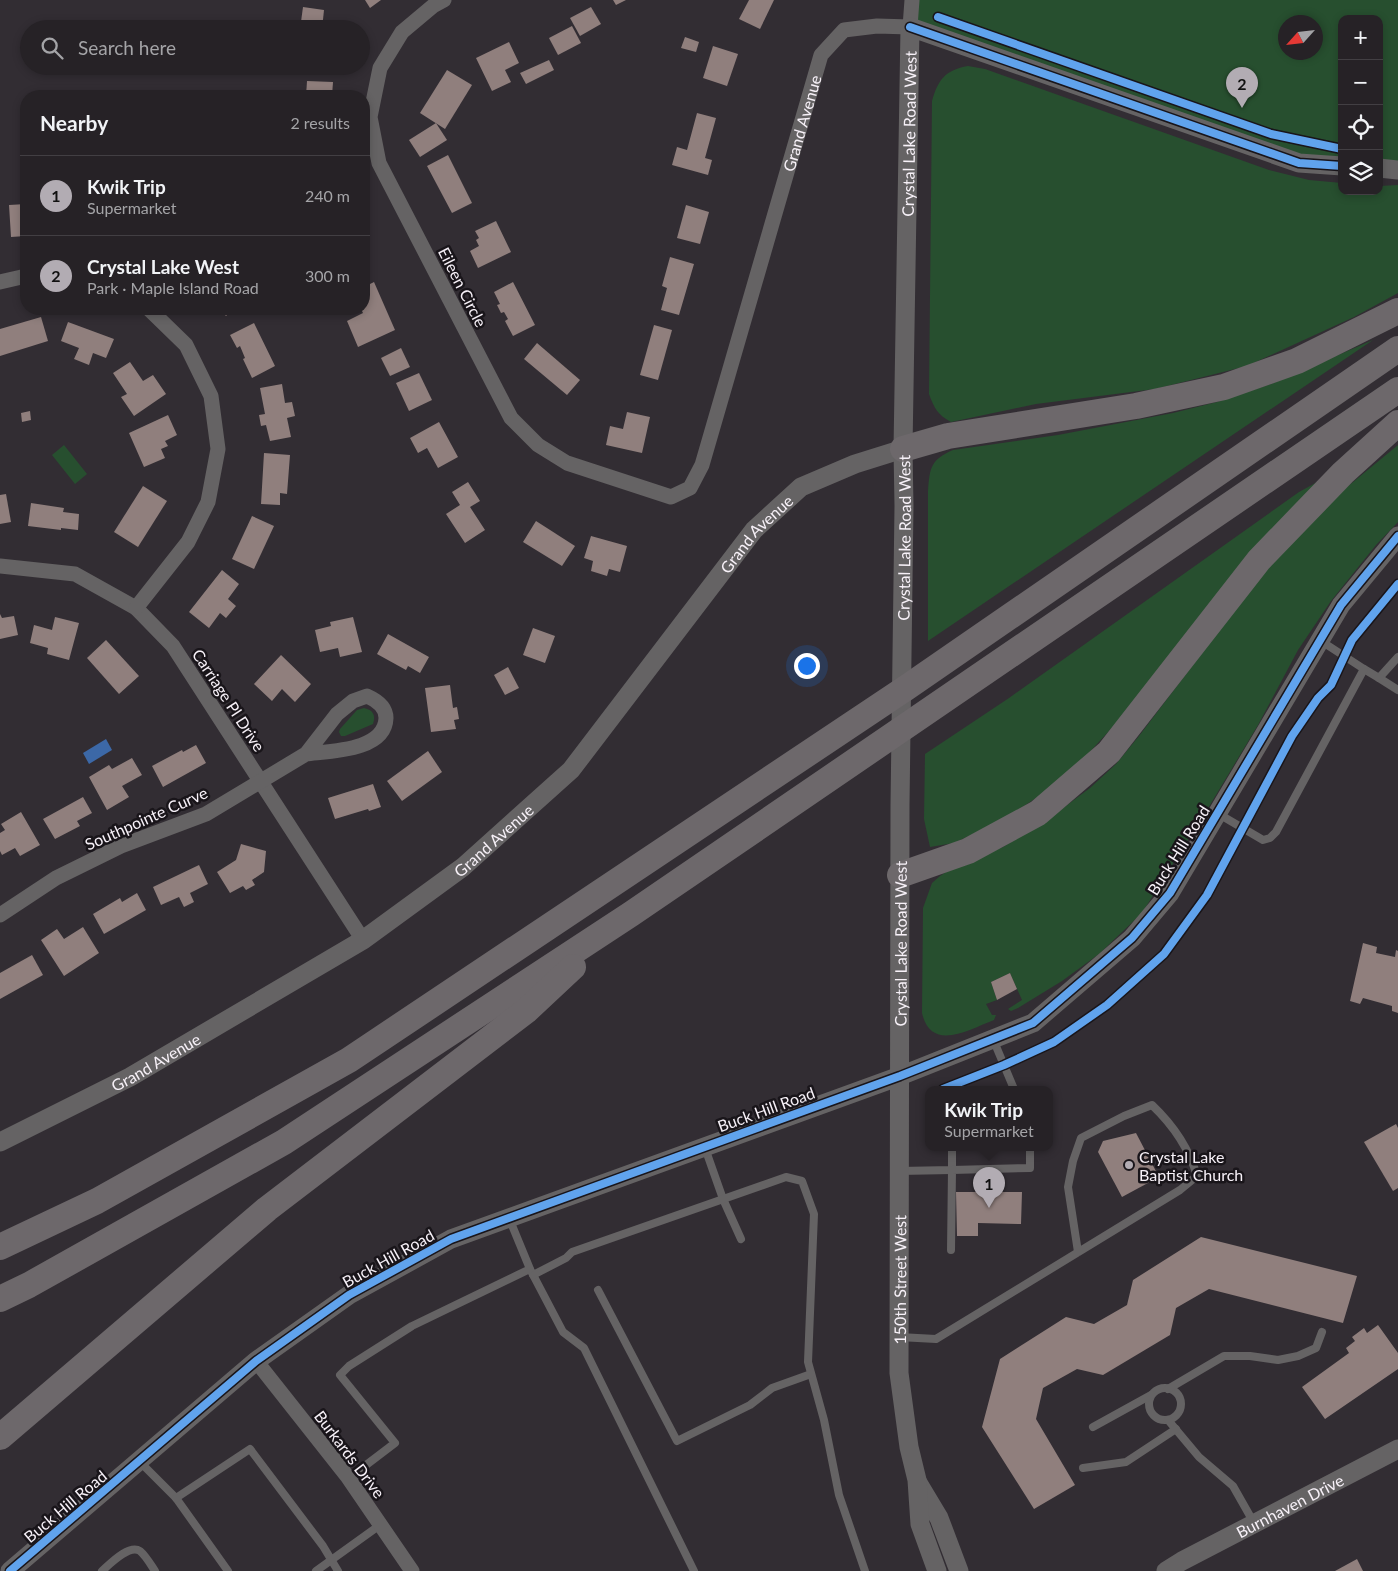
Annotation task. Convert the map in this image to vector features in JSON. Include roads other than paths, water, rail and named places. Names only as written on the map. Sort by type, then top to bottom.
[{"type":"highway","points":[[903,449],[948,436],[1136,406],[1224,387],[1297,362],[1398,311]]},
{"type":"highway","points":[[0,1247],[97,1201],[349,1060],[906,688],[1398,349]]},
{"type":"highway","points":[[0,1298],[29,1284],[284,1142],[631,914],[1398,390]]},
{"type":"highway","points":[[900,874],[968,851],[1038,813],[1109,752],[1259,560],[1343,472],[1398,423]]},
{"type":"highway","points":[[0,1437],[267,1209],[526,1011],[631,914]]},
{"type":"street","name":"Eileen Circle","points":[[444,0],[433,6],[402,32],[380,68],[370,117],[379,163],[511,418],[538,445],[567,463],[671,497],[690,488]]},
{"type":"street","name":"Crystal Lake Road West","points":[[900,1076],[903,449],[912,0]]},
{"type":"street","name":"Grand Avenue","points":[[690,488],[704,455],[821,55],[844,30],[877,26],[910,27]]},
{"type":"street","points":[[910,27],[1299,163],[1338,166]]},
{"type":"street","points":[[1383,168],[1398,170]]},
{"type":"street","points":[[0,282],[20,277]]},
{"type":"street","points":[[136,608],[188,542],[208,502],[218,449],[211,396],[186,345],[155,315]]},
{"type":"street","name":"Grand Avenue","points":[[0,1142],[130,1077],[363,940],[463,867],[571,770],[754,530],[801,487],[855,464],[903,449]]},
{"type":"street","name":"Buck Hill Road","points":[[10,1571],[256,1361],[349,1294],[450,1239],[900,1076],[1033,1023],[1132,938],[1170,893],[1341,605],[1398,536]]},
{"type":"street","name":"Carriage Pl Drive","points":[[0,566],[75,574],[136,608],[173,646],[363,940]]},
{"type":"street","name":"Southpointe Curve","points":[[0,915],[56,878],[121,846],[206,814],[306,754],[337,714],[353,701],[367,696],[379,702],[386,716],[384,728],[375,740],[354,748],[306,754]]},
{"type":"street","name":"150th Street West","points":[[900,1076],[899,1373],[902,1408],[917,1480],[920,1524],[937,1571]]},
{"type":"street","name":"Burkards Drive","points":[[256,1361],[349,1478],[412,1571]]},
{"type":"street","name":"Burnhaven Drive","points":[[1156,1571],[1174,1566],[1398,1449]]},
{"type":"street","name":"150th Street West","points":[[917,1480],[939,1518],[959,1571]]},
{"type":"lane","points":[[1320,640],[1398,690]]},
{"type":"lane","points":[[1379,678],[1398,657]]},
{"type":"lane","points":[[1217,813],[1263,840],[1270,838],[1276,832],[1364,669]]},
{"type":"lane","points":[[993,1040],[1013,1086]]},
{"type":"lane","points":[[899,1336],[936,1339],[1180,1190],[1196,1176],[1192,1158],[1168,1120],[1152,1105],[1124,1116],[1081,1138],[1073,1161],[1068,1186],[1078,1252]]},
{"type":"lane","points":[[705,1146],[723,1199],[741,1240]]},
{"type":"lane","points":[[951,1250],[952,1151]]},
{"type":"lane","points":[[899,1171],[1030,1168],[1030,1151]]},
{"type":"lane","points":[[349,1478],[395,1443],[340,1375],[349,1366],[412,1326],[566,1258],[572,1252],[786,1177],[802,1180],[814,1214],[808,1362],[824,1420],[839,1495],[864,1571]]},
{"type":"lane","points":[[509,1218],[532,1272],[563,1332],[584,1348],[694,1571]]},
{"type":"lane","points":[[598,1290],[677,1441],[750,1405],[772,1388],[811,1374]]},
{"type":"lane","points":[[1168,1389],[1224,1356],[1250,1356],[1278,1360],[1298,1356],[1316,1348],[1322,1332]]},
{"type":"lane","points":[[1093,1427],[1151,1395],[1160,1388],[1173,1389],[1179,1394],[1182,1407],[1178,1414],[1168,1420],[1162,1420],[1149,1409],[1148,1404],[1151,1395]]},
{"type":"lane","points":[[1168,1420],[1199,1457],[1233,1486],[1254,1524]]},
{"type":"lane","points":[[1083,1468],[1126,1462],[1176,1429]]},
{"type":"lane","points":[[176,1498],[250,1449],[323,1546],[338,1571]]},
{"type":"lane","points":[[140,1461],[176,1498],[228,1571]]},
{"type":"lane","points":[[316,1571],[380,1525]]},
{"type":"lane","points":[[102,1571],[128,1550],[136,1549],[142,1552],[155,1571]]},
{"type":"water","points":[[106,739],[112,750],[89,764],[83,753]]},
{"type":"place","name":"Crystal Lake West","points":[[1242,108]]},
{"type":"place","name":"Crystal Lake Baptist Church","points":[[1129,1165]]},
{"type":"place","name":"Kwik Trip","points":[[989,1208]]}]
